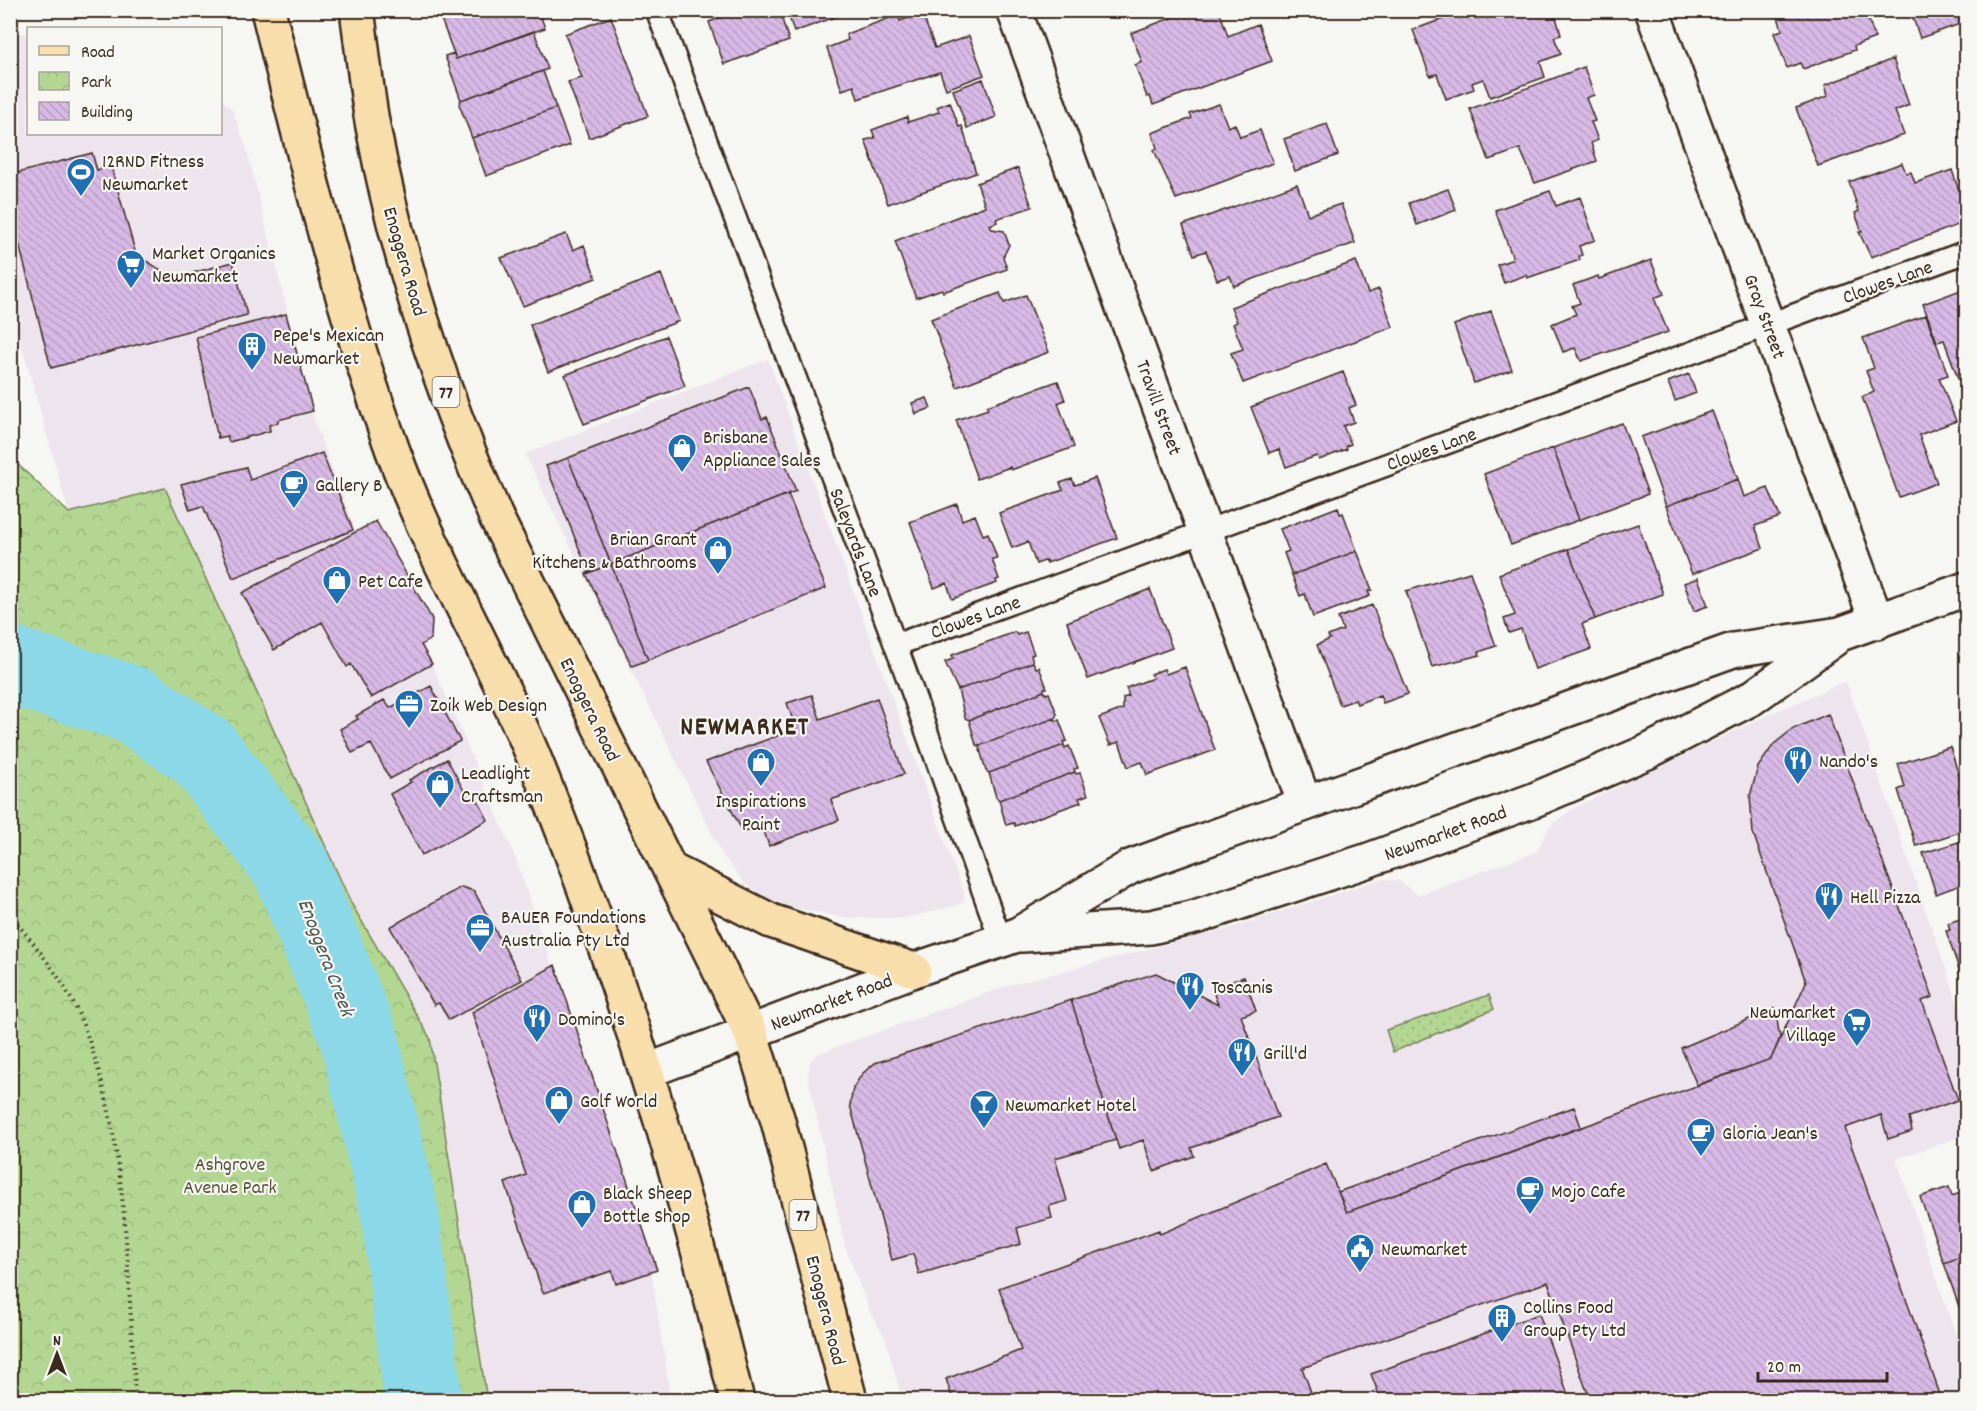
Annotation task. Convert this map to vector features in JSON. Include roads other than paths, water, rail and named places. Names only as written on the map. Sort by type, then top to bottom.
[{"type":"main road","points":[[268,10],[346,313],[376,404],[395,456],[428,532],[530,750],[562,830],[647,1071],[702,1259],[737,1401]]},
{"type":"main road","name":"Enoggera Road","points":[[357,10],[374,130],[388,197],[414,298],[466,448],[530,588],[750,1032],[778,1121],[850,1401]]},
{"type":"main road","name":"Travill Street","points":[[1014,10],[1305,804]]},
{"type":"main road","name":"Gray Street","points":[[1652,10],[1770,324],[1876,622]]},
{"type":"main road","name":"Newmarket Road","points":[[647,1071],[914,970],[1009,938],[1130,867],[1733,650],[1840,634],[1966,590]]},
{"type":"main road","name":"Newmarket Road","points":[[1009,938],[1151,927],[1196,917],[1366,861],[1534,800],[1647,752],[1752,698],[1840,634]]},
{"type":"main road","points":[[671,870],[771,921],[914,970]]},
{"type":"lane","name":"Saleyards Lane","points":[[657,10],[1009,938]]},
{"type":"lane","name":"Clowes Lane","points":[[896,645],[1966,252]]},
{"type":"waterway","name":"Enoggera Creek","points":[[10,665],[133,705],[203,752],[291,867],[359,1038],[400,1214],[423,1400]]},
{"type":"place","name":"12RND Fitness Newmarket","points":[[81,198]]},
{"type":"place","name":"Market Organics Newmarket","points":[[131,290]]},
{"type":"place","name":"Pepe's Mexican Newmarket","points":[[252,372]]},
{"type":"place","name":"Brisbane Appliance Sales","points":[[682,474]]},
{"type":"place","name":"Gallery B","points":[[294,510]]},
{"type":"place","name":"Brian Grant Kitchens & Bathrooms","points":[[718,576]]},
{"type":"place","name":"Pet Cafe","points":[[337,606]]},
{"type":"place","name":"Zoik Web Design","points":[[409,730]]},
{"type":"place","name":"Nando's","points":[[1798,786]]},
{"type":"place","name":"Inspirations Paint","points":[[761,788]]},
{"type":"place","name":"Leadlight Craftsman","points":[[440,810]]},
{"type":"place","name":"Hell Pizza","points":[[1829,922]]},
{"type":"place","name":"BAUER Foundations Australia Pty Ltd","points":[[480,954]]},
{"type":"place","name":"Toscanis","points":[[1190,1012]]},
{"type":"place","name":"Domino's","points":[[537,1044]]},
{"type":"place","name":"Newmarket Village","points":[[1857,1048]]},
{"type":"place","name":"Grill'd","points":[[1242,1078]]},
{"type":"place","name":"Golf World","points":[[559,1126]]},
{"type":"place","name":"Newmarket Hotel","points":[[984,1130]]},
{"type":"place","name":"Gloria Jean's","points":[[1701,1158]]},
{"type":"place","name":"Mojo Cafe","points":[[1530,1216]]},
{"type":"place","name":"Black Sheep Bottle Shop","points":[[582,1230]]},
{"type":"place","name":"Newmarket","points":[[1360,1274]]},
{"type":"place","name":"Collins Food Group Pty Ltd","points":[[1502,1344]]},
{"type":"district","name":"NEWMARKET","points":[[745,725]]},
{"type":"park label","name":"Ashgrove Avenue Park","points":[[230,1174]]}]
